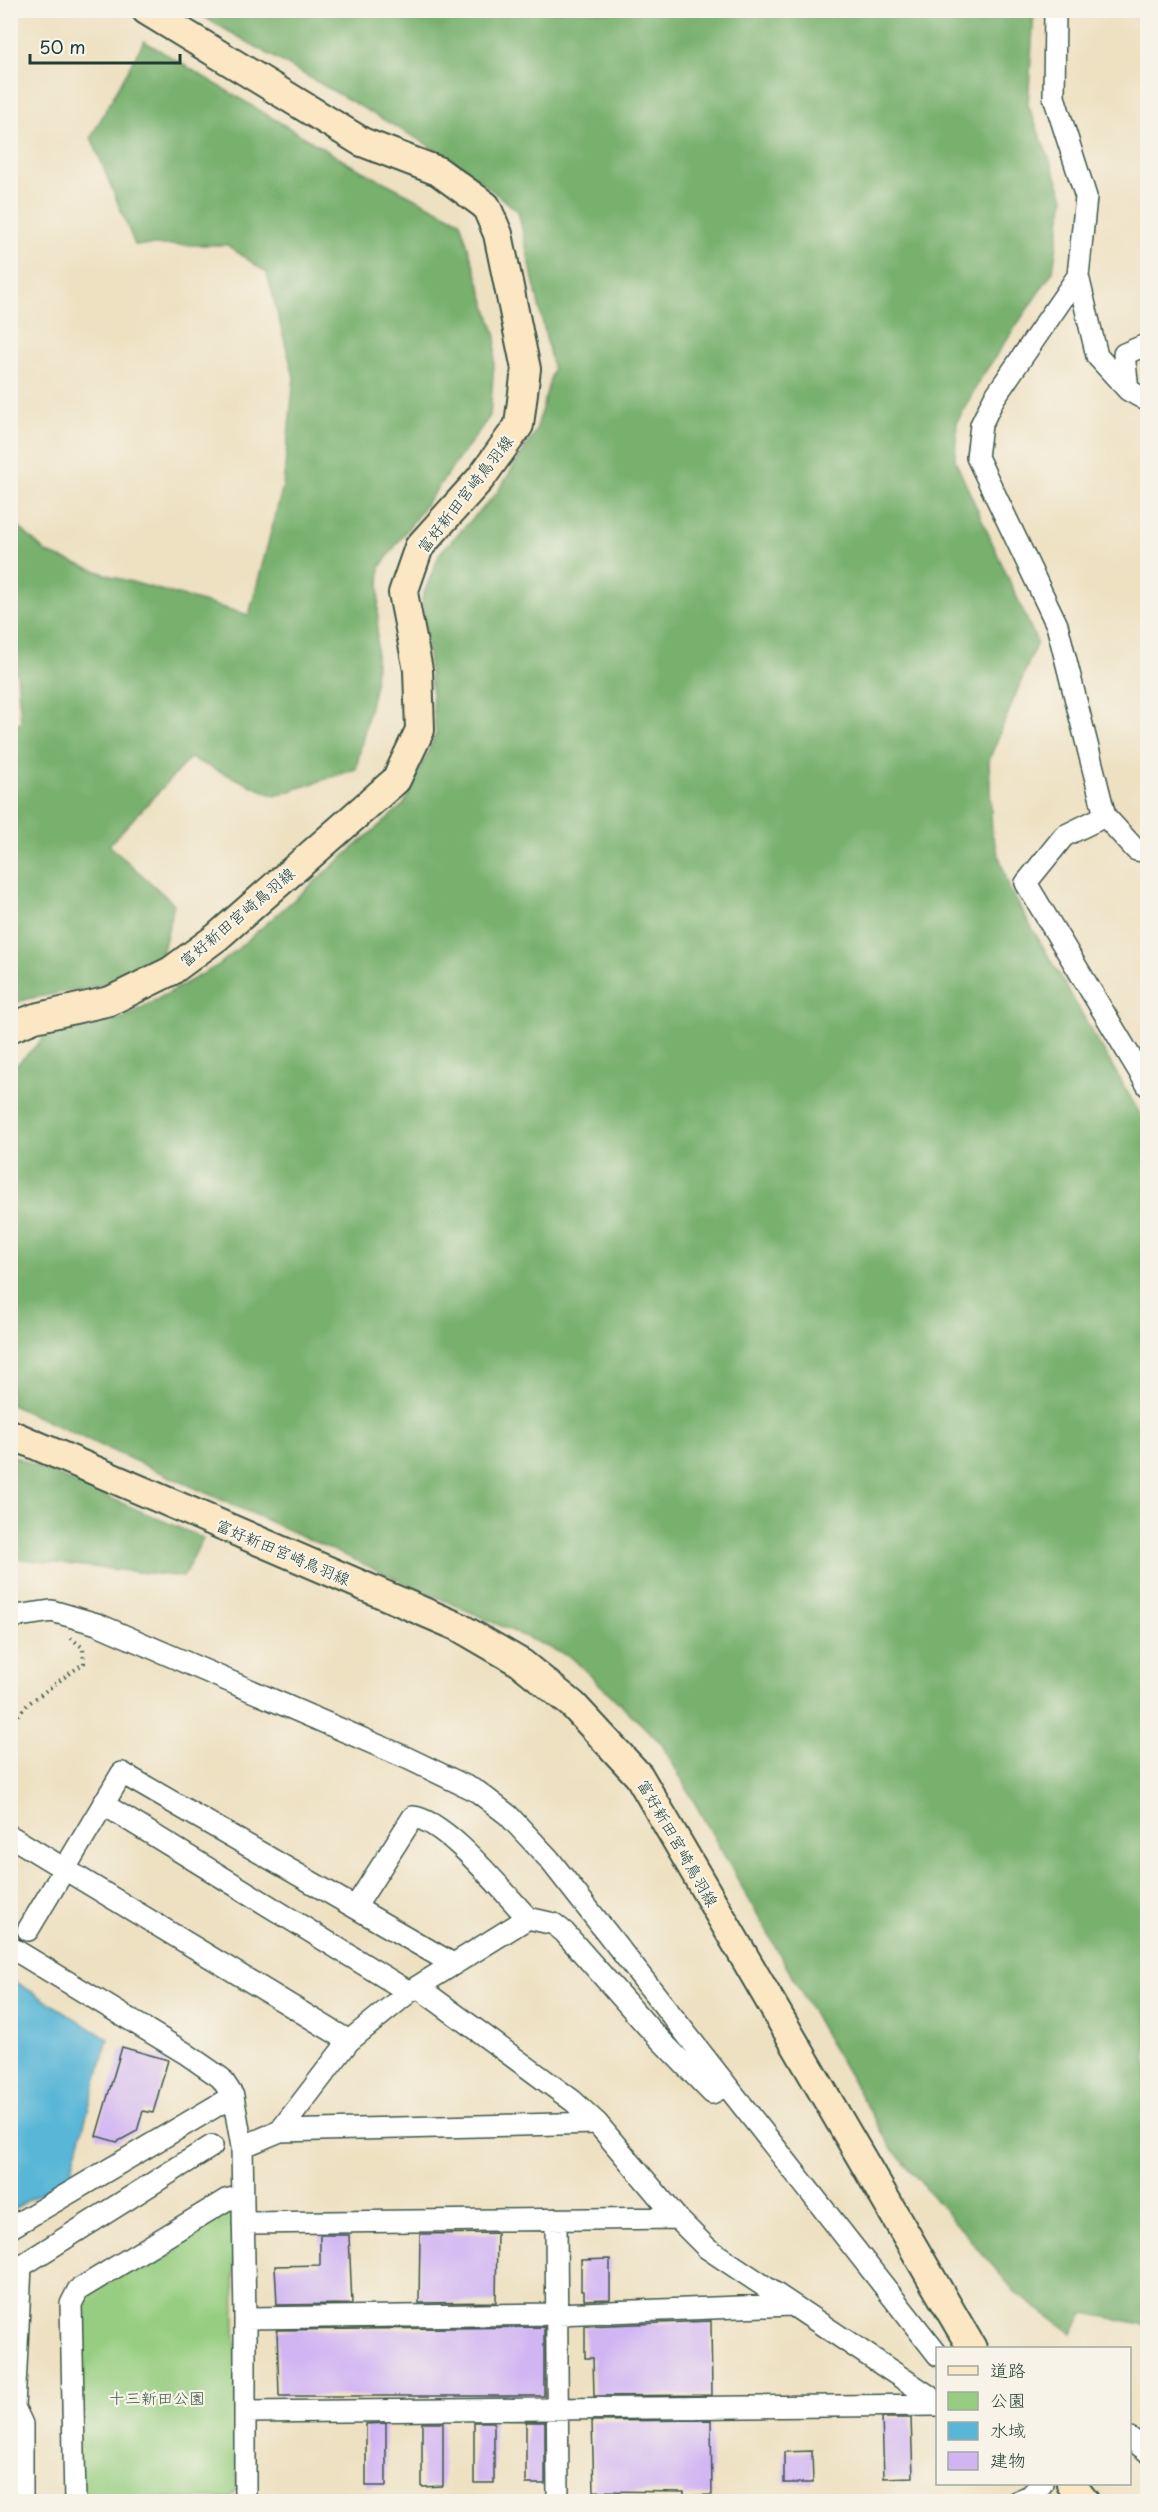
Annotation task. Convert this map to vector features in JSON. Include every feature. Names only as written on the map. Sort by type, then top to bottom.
[{"type":"main road","name":"富好新田宮崎鳥羽線","points":[[10,1028],[35,1018],[110,1001],[171,971],[217,937],[396,780],[420,730],[418,670],[403,593],[419,547],[481,478],[519,425],[526,369],[498,234],[486,206],[438,171],[362,142],[146,10]]},
{"type":"main road","name":"富好新田宮崎鳥羽線","points":[[10,1434],[459,1627],[521,1663],[573,1705],[639,1776],[971,2347]]},
{"type":"main road","points":[[1072,2485],[1085,2502]]},
{"type":"street","points":[[1055,10],[1054,97],[1086,197],[1078,276],[1097,356],[1128,390],[1148,401]]},
{"type":"street","points":[[1078,276],[993,398],[981,425],[977,457],[1057,625],[1106,816],[1136,850],[1148,852]]},
{"type":"street","points":[[1128,390],[1124,354],[1148,344]]},
{"type":"street","points":[[1106,816],[1064,836],[1026,883],[1148,1086]]},
{"type":"street","points":[[10,1617],[52,1611],[97,1624],[407,1758],[494,1802],[549,1859],[936,2352]]},
{"type":"street","points":[[28,1930],[122,1773],[453,1964]]},
{"type":"street","points":[[103,1804],[414,1989],[573,2101],[597,2123],[677,2218],[707,2248],[936,2402]]},
{"type":"street","points":[[356,1906],[413,1817],[438,1827],[453,1839],[528,1918],[554,1924],[564,1932],[648,2027],[712,2093],[725,2086]]},
{"type":"street","points":[[10,1836],[349,2041]]},
{"type":"street","points":[[280,2131],[349,2041],[414,1989],[528,1918]]},
{"type":"street","points":[[10,1947],[185,2053],[221,2078],[233,2096],[242,2146],[245,2502]]},
{"type":"street","points":[[10,2228],[233,2096]]},
{"type":"street","points":[[242,2146],[280,2131],[597,2123]]},
{"type":"street","points":[[22,2502],[22,2424],[14,2407],[21,2266],[212,2146]]},
{"type":"street","points":[[75,2502],[71,2304],[78,2290],[226,2200],[243,2196]]},
{"type":"street","points":[[243,2223],[677,2218]]},
{"type":"street","points":[[556,2219],[558,2502]]},
{"type":"street","points":[[245,2318],[557,2314],[792,2305]]},
{"type":"street","points":[[246,2412],[936,2403]]},
{"type":"street","points":[[1131,2439],[1148,2452]]},
{"type":"street","points":[[1016,2502],[1030,2496],[1040,2485]]},
{"type":"path","points":[[10,1724],[29,1703],[84,1663],[83,1648],[69,1636]]},
{"type":"green space","points":[[193,11],[1034,12],[1028,105],[1064,197],[1053,271],[981,378],[957,422],[955,460],[1037,642],[989,760],[992,834],[1010,890],[1147,1126],[1147,2327],[1142,2324],[1085,2313],[1072,2333],[1017,2294],[892,2149],[661,1743],[572,1658],[11,1405],[11,1070],[46,1036],[123,1018],[219,965],[404,804],[436,734],[422,598],[440,553],[497,493],[536,431],[553,369],[518,211],[449,157]]},
{"type":"green space","points":[[144,41],[349,164],[460,221],[496,337],[490,416],[380,567],[375,684],[356,769],[275,796],[190,758],[109,845],[174,904],[161,959],[104,985],[27,999],[11,1005],[10,733],[21,721],[17,674],[10,668],[11,520],[47,553],[114,577],[249,615],[283,486],[294,377],[267,273],[227,245],[135,245],[91,137]]},
{"type":"green space","points":[[11,1455],[203,1538],[183,1577],[11,1558]]},
{"type":"green space","name":"十三新田公園","points":[[225,2207],[233,2211],[238,2490],[230,2498],[86,2498],[79,2491],[77,2306],[83,2296]]},
{"type":"water","points":[[11,1979],[108,2039],[70,2175],[11,2211]]},
{"type":"building","points":[[122,2047],[168,2060],[153,2113],[143,2111],[137,2131],[117,2142],[96,2136]]},
{"type":"building","points":[[497,2233],[496,2302],[419,2303],[420,2234]]},
{"type":"building","points":[[320,2235],[349,2235],[352,2304],[277,2305],[275,2266],[320,2265]]},
{"type":"building","points":[[610,2259],[610,2299],[584,2300],[584,2291],[581,2291],[581,2260]]},
{"type":"building","points":[[711,2321],[712,2395],[594,2396],[593,2358],[585,2358],[585,2326]]},
{"type":"building","points":[[544,2327],[544,2396],[279,2396],[277,2330]]},
{"type":"building","points":[[882,2418],[911,2418],[913,2477],[884,2478]]},
{"type":"building","points":[[711,2420],[712,2495],[684,2496],[684,2492],[594,2491],[592,2421]]},
{"type":"building","points":[[474,2422],[494,2422],[494,2483],[474,2483]]},
{"type":"building","points":[[526,2422],[545,2422],[545,2484],[526,2484]]},
{"type":"building","points":[[386,2423],[386,2486],[366,2486],[366,2424]]},
{"type":"building","points":[[422,2423],[443,2423],[443,2486],[422,2487]]},
{"type":"building","points":[[812,2451],[813,2483],[784,2483],[784,2452]]}]
